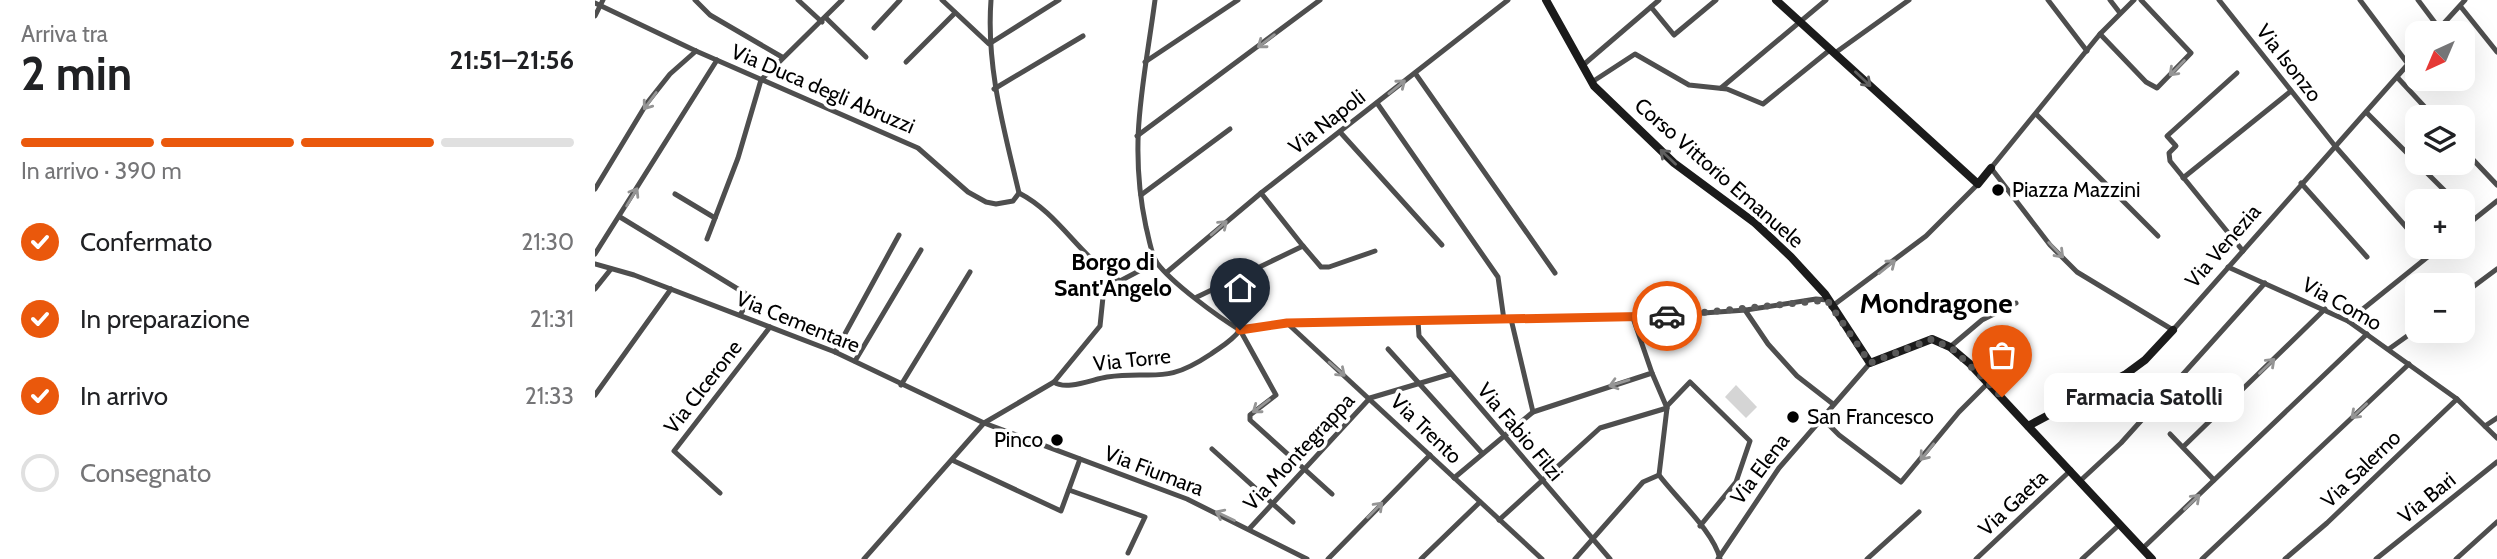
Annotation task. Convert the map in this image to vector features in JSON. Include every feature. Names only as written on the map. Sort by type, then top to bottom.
[{"type":"street","points":[[695,0],[710,15],[782,57]]},
{"type":"street","points":[[798,0],[866,57]]},
{"type":"street","points":[[707,239],[738,158],[761,80],[842,0]]},
{"type":"street","points":[[874,28],[900,0]]},
{"type":"street","points":[[942,0],[989,44]]},
{"type":"street","points":[[991,0],[989,44],[994,89],[1019,193],[1045,209],[1080,248],[1120,281]]},
{"type":"street","points":[[989,44],[1059,0]]},
{"type":"street","points":[[1155,0],[1137,136],[1141,195],[1156,262],[1218,317],[1240,330],[1276,395],[1249,417],[1332,494]]},
{"type":"street","points":[[1145,62],[1238,0]]},
{"type":"street","points":[[1137,136],[1320,0]]},
{"type":"street","name":"Via Napoli","points":[[1167,272],[1261,193],[1508,0]]},
{"type":"street","name":"Corso Vittorio Emanuele","points":[[1546,0],[1592,82],[1674,163],[1770,237],[1814,281],[1870,363]]},
{"type":"street","points":[[1582,66],[1659,0]]},
{"type":"street","points":[[1651,7],[1674,35],[1716,0]]},
{"type":"street","points":[[1776,0],[1978,184]]},
{"type":"street","points":[[1720,88],[1826,0]]},
{"type":"street","points":[[1592,82],[1635,54],[1689,85],[1720,88],[1763,104],[1833,51],[1909,0]]},
{"type":"street","points":[[2048,0],[2087,51]]},
{"type":"street","points":[[2110,0],[2120,13]]},
{"type":"street","points":[[1240,330],[1287,323],[1633,318],[1745,310],[1816,299],[1829,304],[1926,236],[1978,184],[2100,34],[2134,0]]},
{"type":"street","points":[[2100,34],[2145,82],[2157,88],[2191,53],[2141,0]]},
{"type":"street","name":"Via Isonzo","points":[[2219,0],[2335,146],[2405,226]]},
{"type":"street","points":[[2360,0],[2405,60]]},
{"type":"street","points":[[2418,0],[2434,21]]},
{"type":"street","points":[[2446,21],[2465,0]]},
{"type":"street","points":[[595,16],[599,2]]},
{"type":"street","name":"Via Duca degli Abruzzi","points":[[599,2],[696,51],[918,148],[968,192],[986,202],[996,204],[1013,201],[1019,193]]},
{"type":"street","points":[[2461,7],[2497,52]]},
{"type":"street","points":[[906,62],[955,13]]},
{"type":"street","points":[[994,89],[1083,36]]},
{"type":"street","points":[[595,189],[647,103],[670,74],[696,51]]},
{"type":"street","points":[[595,254],[717,60]]},
{"type":"street","name":"Via Venezia","points":[[2028,426],[2126,374],[2145,360],[2405,68]]},
{"type":"street","points":[[1415,73],[1555,273]]},
{"type":"street","points":[[2237,73],[2167,136],[2176,146],[2169,153],[2170,161],[2243,251]]},
{"type":"street","points":[[2397,77],[2423,105]]},
{"type":"street","points":[[2183,178],[2291,91]]},
{"type":"street","points":[[1377,103],[1498,277],[1533,412]]},
{"type":"street","points":[[2366,112],[2443,189]]},
{"type":"street","points":[[2036,114],[2158,236]]},
{"type":"street","points":[[1141,195],[1230,129]]},
{"type":"street","points":[[1340,132],[1441,244]]},
{"type":"street","points":[[2475,162],[2497,185]]},
{"type":"street","points":[[1991,169],[2050,244],[2077,272],[2172,330]]},
{"type":"street","points":[[2301,183],[2367,257]]},
{"type":"street","points":[[1261,193],[1321,267],[1375,251]]},
{"type":"street","points":[[675,194],[715,218]]},
{"type":"street","points":[[2475,218],[2497,201]]},
{"type":"street","points":[[620,217],[751,297],[740,315]]},
{"type":"street","points":[[835,352],[899,235]]},
{"type":"street","points":[[1196,297],[1303,246]]},
{"type":"street","points":[[855,360],[921,250]]},
{"type":"street","points":[[2349,321],[2425,259]]},
{"type":"street","points":[[1054,382],[1100,326],[1103,318],[1101,301],[1120,281],[1156,262]]},
{"type":"street","name":"Via Cementare","points":[[595,264],[671,289],[855,360],[984,424]]},
{"type":"street","name":"Via Como","points":[[2228,267],[2349,321],[2457,399],[2497,438]]},
{"type":"street","points":[[595,289],[611,269]]},
{"type":"street","points":[[2475,286],[2497,270]]},
{"type":"street","points":[[901,385],[970,272]]},
{"type":"street","points":[[2080,481],[2120,443],[2265,283]]},
{"type":"street","points":[[595,395],[671,289]]},
{"type":"street","points":[[2016,303],[1982,320],[1950,347],[1988,383],[2152,559]]},
{"type":"street","points":[[2183,447],[2325,309]]},
{"type":"street","points":[[1745,310],[1768,344],[1797,376],[1833,404]]},
{"type":"street","points":[[1633,318],[1667,407],[1658,475],[1700,526],[1719,558]]},
{"type":"street","name":"Via Fabio Filzi","points":[[1418,321],[1419,336],[1540,482],[1610,559]]},
{"type":"street","name":"Via Trento","points":[[1287,323],[1542,559]]},
{"type":"street","name":"Via CIcerone","points":[[720,493],[674,451],[770,327]]},
{"type":"street","name":"Via Torre","points":[[864,559],[984,424],[1054,382],[1065,385],[1109,376],[1172,374],[1187,369],[1234,338],[1240,330]]},
{"type":"street","points":[[2143,549],[2367,334]]},
{"type":"street","points":[[2389,349],[2405,338]]},
{"type":"street","name":"Via Elena","points":[[1719,558],[1779,468],[1870,363],[1932,339],[1950,347]]},
{"type":"street","points":[[1388,349],[1482,453]]},
{"type":"street","points":[[2202,559],[2409,364]]},
{"type":"street","points":[[1454,478],[1533,412],[1652,373]]},
{"type":"street","points":[[1370,398],[1451,374]]},
{"type":"street","points":[[1499,520],[1600,428],[1667,407],[1690,382],[1750,441],[1736,482],[1700,526]]},
{"type":"street","points":[[1822,418],[1839,435],[1901,482],[1959,412],[1988,383]]},
{"type":"street","name":"Via Montegrappa","points":[[1250,528],[1370,398]]},
{"type":"street","name":"Via Salerno","points":[[2285,559],[2327,523],[2457,399]]},
{"type":"street","points":[[2485,426],[2497,418]]},
{"type":"street","name":"Via Fiumara","points":[[984,424],[1187,499],[1250,528],[1307,559]]},
{"type":"street","points":[[2169,435],[2214,481]]},
{"type":"street","points":[[1212,449],[1293,522]]},
{"type":"street","points":[[1328,559],[1430,455]]},
{"type":"street","points":[[952,460],[1061,510],[1080,459]]},
{"type":"street","name":"Via Bari","points":[[2376,559],[2497,462]]},
{"type":"street","name":"Via Gaeta","points":[[1976,559],[2070,470]]},
{"type":"street","points":[[1575,559],[1643,482],[1658,475]]},
{"type":"street","points":[[1069,490],[1145,517],[1128,553]]},
{"type":"street","points":[[1421,559],[1479,502]]},
{"type":"street","points":[[1867,559],[1919,512]]},
{"type":"street","points":[[2456,559],[2497,522]]},
{"type":"street","points":[[2082,559],[2119,525]]},
{"type":"shaded area","points":[[1736,385],[1757,407],[1746,418],[1725,397]]},
{"type":"way so far","points":[[1667,316],[1827,300],[1870,363],[1932,339],[1954,350],[2002,397]]},
{"type":"place","name":"Piazza Mazzini","points":[[1998,190]]},
{"type":"place","name":"Farmacia Satolli","points":[[2002,397]]},
{"type":"place","name":"San Francesco","points":[[1793,417]]},
{"type":"place","name":"Pinco","points":[[1057,440]]},
{"type":"district","name":"Borgo di Sant'Angelo","points":[[1113,275]]},
{"type":"district","name":"Mondragone","points":[[1936,303]]},
{"type":"route","points":[[1240,330],[1287,323],[1667,316]]}]
